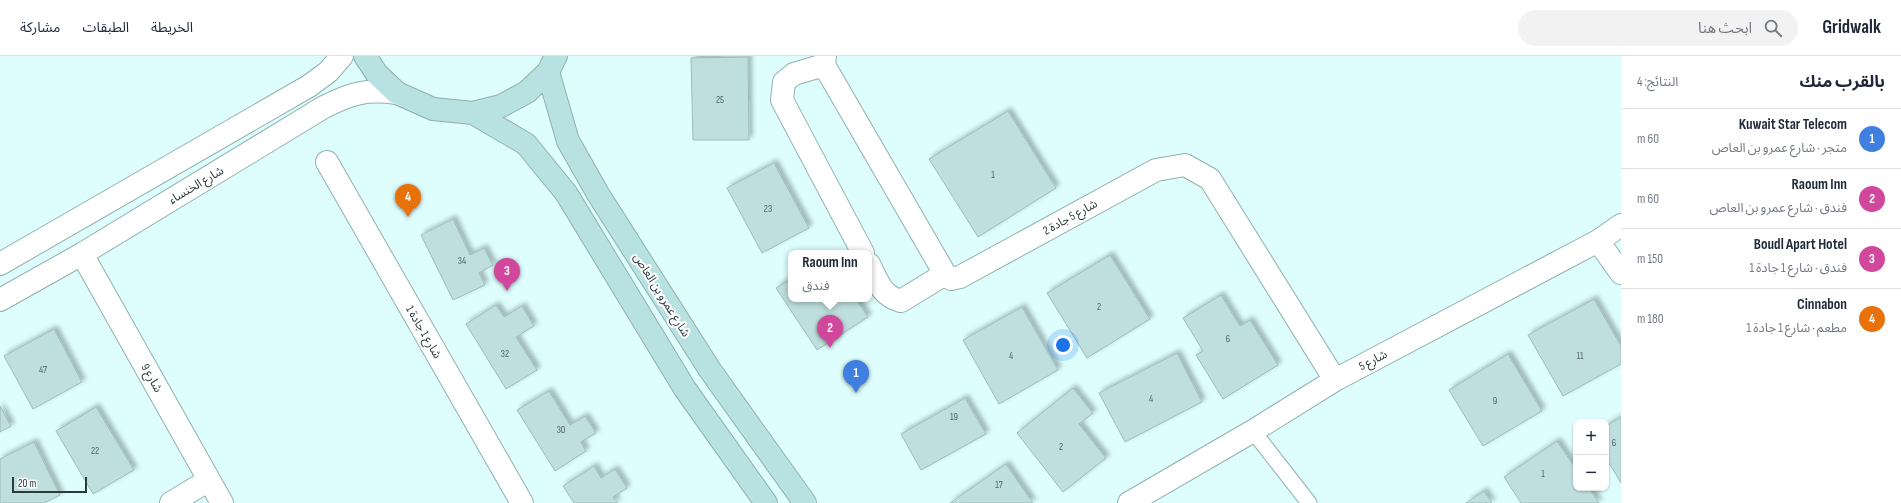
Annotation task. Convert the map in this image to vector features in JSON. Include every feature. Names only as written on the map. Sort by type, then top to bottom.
[{"type":"main road","points":[[365,56],[376,74],[397,92],[433,109],[473,113],[501,106],[527,92],[552,64]]},
{"type":"main road","name":"شارع عمرو بن العاص","points":[[552,64],[568,141],[598,194],[710,370],[805,503]]},
{"type":"main road","points":[[473,113],[526,144],[566,193],[685,389],[766,503]]},
{"type":"street","points":[[0,264],[309,86],[328,72],[342,56]]},
{"type":"street","points":[[861,250],[782,100],[784,82],[794,74],[825,61],[945,274],[901,302],[892,299],[885,294],[872,270]]},
{"type":"street","name":"شارع الخنساء","points":[[0,300],[82,254],[324,107],[346,96],[366,91],[397,92]]},
{"type":"street","name":"شارع 1 جادة 1","points":[[327,162],[522,503]]},
{"type":"street","name":"شارع 5 جادة 2","points":[[945,274],[951,279],[960,277],[1156,170],[1185,165],[1210,178],[1335,380]]},
{"type":"street","name":"شارع 5","points":[[1129,503],[1253,431],[1335,380],[1598,241],[1621,226]]},
{"type":"street","points":[[1598,241],[1621,273]]},
{"type":"street","name":"شارع 9","points":[[82,254],[222,503]]},
{"type":"street","points":[[171,503],[209,480]]},
{"type":"lane","points":[[1253,431],[1309,503]]},
{"type":"building","points":[[748,57],[749,140],[693,140],[691,58]]},
{"type":"building","points":[[1008,111],[1056,188],[978,237],[929,159]]},
{"type":"building","points":[[774,163],[809,228],[762,253],[727,188]]},
{"type":"building","points":[[453,219],[470,255],[484,248],[493,265],[479,273],[485,285],[453,300],[421,235]]},
{"type":"building","points":[[1110,255],[1150,319],[1087,358],[1047,293]]},
{"type":"building","points":[[788,281],[788,302],[858,302],[868,317],[817,350],[776,288]]},
{"type":"building","points":[[1221,295],[1240,326],[1250,320],[1278,365],[1223,399],[1196,355],[1203,351],[1183,318]]},
{"type":"building","points":[[1594,299],[1621,346],[1621,364],[1563,396],[1528,335]]},
{"type":"building","points":[[496,305],[504,317],[522,306],[534,326],[516,337],[537,370],[506,389],[466,324]]},
{"type":"building","points":[[1022,307],[1058,370],[999,404],[963,340]]},
{"type":"building","points":[[54,329],[82,382],[33,409],[4,356]]},
{"type":"building","points":[[1177,353],[1202,402],[1125,442],[1099,393]]},
{"type":"building","points":[[1508,354],[1542,411],[1483,446],[1449,390]]},
{"type":"building","points":[[1073,388],[1093,413],[1079,424],[1106,458],[1063,492],[1017,433]]},
{"type":"building","points":[[549,391],[570,425],[585,416],[596,433],[581,442],[586,451],[555,471],[517,410]]},
{"type":"building","points":[[965,398],[986,434],[921,470],[901,434]]},
{"type":"building","points":[[0,406],[11,426],[0,432]]},
{"type":"building","points":[[96,407],[134,470],[93,494],[56,431]]},
{"type":"building","points":[[1621,417],[1621,483],[1609,463],[1609,424]]},
{"type":"building","points":[[1557,441],[1573,465],[1573,491],[1591,491],[1599,503],[1521,503],[1504,477]]},
{"type":"building","points":[[34,442],[60,495],[44,503],[0,503],[0,459]]},
{"type":"building","points":[[1006,464],[1033,503],[950,503]]},
{"type":"building","points":[[594,466],[601,478],[615,469],[627,488],[613,497],[618,503],[574,503],[563,486]]},
{"type":"building","points":[[1484,491],[1492,503],[1466,503]]},
{"type":"place","name":"Cinnabon","points":[[408,217]]},
{"type":"place","name":"Boudl Apart Hotel","points":[[507,291]]},
{"type":"place","name":"Raoum Inn","points":[[830,348]]},
{"type":"place","name":"Kuwait Star Telecom","points":[[856,393]]}]
